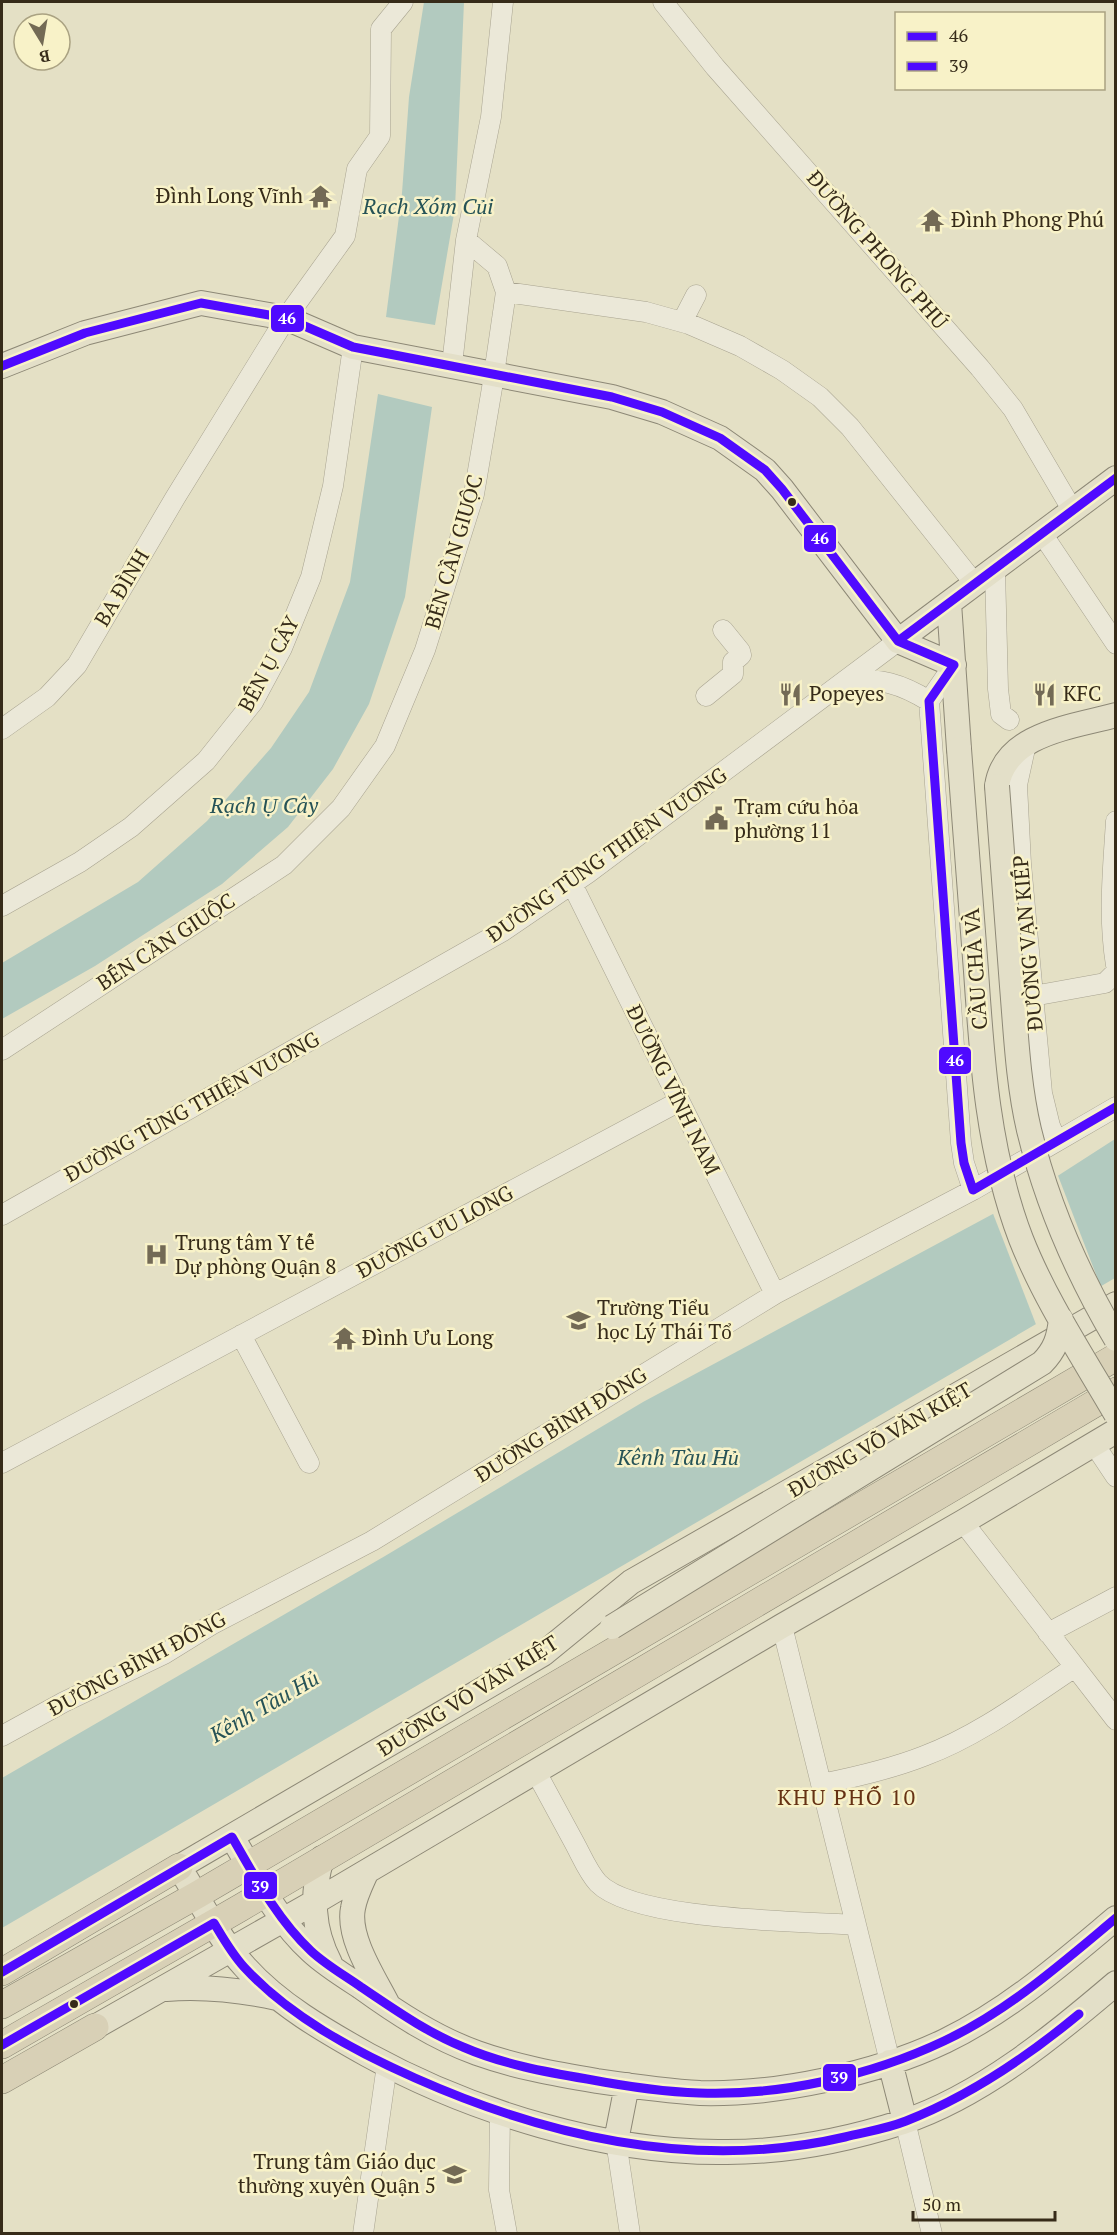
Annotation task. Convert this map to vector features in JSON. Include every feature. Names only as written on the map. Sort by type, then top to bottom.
[{"type":"highway","name":"ĐƯỜNG VÕ VĂN KIỆT","points":[[2,2006],[1116,1357]]},
{"type":"highway","points":[[2,2045],[214,1923],[1116,1391]]},
{"type":"highway","name":"ĐƯỜNG VÕ VĂN KIỆT","points":[[2,1972],[179,1867]]},
{"type":"highway","points":[[2,2080],[95,2027]]},
{"type":"main road","points":[[2,366],[85,333],[201,303],[286,318],[353,346],[612,396],[662,412],[720,438],[765,471],[782,489],[898,641],[954,665]]},
{"type":"main road","name":"ĐƯỜNG TÙNG THIỆN VƯƠNG","points":[[898,641],[1116,478]]},
{"type":"main road","name":"CẦU CHÀ VÀ","points":[[949,603],[982,1058],[997,1156],[1020,1237],[1042,1285],[1116,1414]]},
{"type":"main road","points":[[1026,744],[1061,728],[1116,715]]},
{"type":"main road","name":"CẦU CHÀ VÀ","points":[[1026,744],[1005,763],[997,786],[1023,1097],[1036,1157],[1064,1238],[1104,1302],[1116,1339]]},
{"type":"main road","points":[[1104,1302],[1116,1309]]},
{"type":"main road","name":"ĐƯỜNG VÕ VĂN KIỆT","points":[[179,1867],[543,1654],[630,1582],[1104,1302]]},
{"type":"main road","points":[[543,1654],[612,1627],[1042,1363],[1055,1346],[1061,1320]]},
{"type":"main road","points":[[95,2027],[366,1873],[1116,1431]]},
{"type":"main road","points":[[232,1837],[282,1920],[313,1953],[389,2007],[440,2037],[476,2052],[526,2068],[664,2091],[701,2093],[752,2091],[807,2083],[890,2062],[943,2042],[1007,2006],[1116,1918]]},
{"type":"main road","points":[[322,1858],[314,1902],[318,1935],[333,1968]]},
{"type":"main road","points":[[179,1867],[230,1950],[251,1974],[326,2030],[387,2065],[452,2095],[500,2112],[577,2134],[676,2150],[727,2152],[776,2150],[826,2142],[905,2121],[985,2082],[1049,2040],[1116,1983]]},
{"type":"main road","points":[[366,1873],[353,1908],[353,1927],[359,1945],[389,2007]]},
{"type":"main road","points":[[160,1989],[201,1987],[244,1991],[282,1999]]},
{"type":"main road","points":[[890,2062],[905,2121]]},
{"type":"main road","points":[[616,2141],[627,2085]]},
{"type":"street","points":[[286,318],[345,236],[357,169],[380,136],[381,29],[403,2]]},
{"type":"street","points":[[445,364],[466,240],[491,117],[503,2]]},
{"type":"street","name":"ĐƯỜNG PHONG PHÚ","points":[[663,2],[714,66],[980,368],[1013,410],[1073,511]]},
{"type":"street","points":[[466,240],[497,266],[506,292],[646,312],[682,322],[740,346],[782,370],[820,397],[850,427],[975,584]]},
{"type":"street","name":"BẾN CẦN GIUỘC","points":[[2,1050],[284,865],[341,807],[385,746],[425,650],[474,494],[506,292]]},
{"type":"street","points":[[682,322],[696,295]]},
{"type":"street","name":"BA ĐÌNH","points":[[2,729],[47,697],[76,665],[286,318]]},
{"type":"street","name":"BẾN Ụ CÂY","points":[[2,906],[80,862],[130,827],[206,761],[253,702],[282,648],[311,577],[333,486],[353,346]]},
{"type":"street","points":[[1042,535],[1116,644]]},
{"type":"street","points":[[995,570],[998,689],[1001,714],[1009,720]]},
{"type":"street","points":[[706,696],[733,674],[733,662],[741,655],[723,630]]},
{"type":"street","name":"ĐƯỜNG TÙNG THIỆN VƯƠNG","points":[[2,1215],[503,930],[572,885],[898,641]]},
{"type":"street","points":[[954,665],[929,700],[961,1143],[964,1163],[973,1190]]},
{"type":"street","points":[[847,679],[872,679],[894,683],[929,700]]},
{"type":"street","name":"ĐƯỜNG VẠN KIẾP","points":[[1026,744],[1017,784],[1021,864],[1042,1093],[1056,1140]]},
{"type":"street","points":[[1116,821],[1112,940],[1116,965]]},
{"type":"street","name":"ĐƯỜNG VĨNH NAM","points":[[572,885],[774,1294]]},
{"type":"street","points":[[1033,996],[1104,983],[1116,972]]},
{"type":"street","name":"ĐƯỜNG ƯU LONG","points":[[2,1463],[678,1102]]},
{"type":"street","name":"ĐƯỜNG BÌNH ĐÔNG","points":[[2,1736],[64,1702],[164,1654],[211,1625],[372,1541],[774,1294],[973,1190],[1116,1107]]},
{"type":"street","points":[[241,1335],[309,1463]]},
{"type":"street","points":[[1094,1444],[1116,1476]]},
{"type":"street","points":[[963,1522],[1116,1720]]},
{"type":"street","points":[[1048,1633],[1116,1597]]},
{"type":"street","points":[[782,1626],[890,2062]]},
{"type":"street","points":[[821,1784],[883,1770],[934,1752],[972,1732],[1075,1667]]},
{"type":"street","points":[[536,1772],[589,1870],[604,1888],[616,1894],[647,1905],[684,1913],[856,1925]]},
{"type":"street","points":[[363,2234],[387,2065]]},
{"type":"street","points":[[500,2112],[499,2190],[507,2234]]},
{"type":"street","points":[[905,2121],[932,2234]]},
{"type":"street","points":[[616,2141],[630,2234]]},
{"type":"water","name":"Rạch Xóm Củi","points":[[424,2],[464,2],[455,208],[435,325],[386,317],[402,193],[409,97]]},
{"type":"water","name":"Rạch Ụ Cây","points":[[378,394],[432,407],[405,597],[369,704],[333,769],[288,827],[222,884],[95,966],[2,1019],[2,963],[138,882],[207,821],[271,748],[309,692],[350,582]]},
{"type":"water","name":"Kênh Tàu Hủ","points":[[1115,1139],[1115,1278],[2,1928],[2,1778],[385,1556],[643,1402],[1028,1195]]},
{"type":"pier","points":[[1057,1173],[1102,1290],[1037,1327],[992,1211]]},
{"type":"transit line","name":"46","points":[[2,366],[85,333],[201,303],[286,318],[353,347],[612,397],[662,412],[720,438],[765,470],[782,489],[898,641],[954,665],[929,701],[961,1143],[964,1163],[973,1190],[1116,1107]]},
{"type":"transit line","name":"46","points":[[898,641],[1116,478]]},
{"type":"transit line","name":"39","points":[[2,1972],[232,1837],[277,1911],[311,1951],[410,2020],[436,2034],[463,2047],[524,2067],[657,2090],[730,2093],[793,2087],[856,2074],[944,2041],[968,2029],[1012,2001],[1055,1969],[1116,1918]]},
{"type":"transit line","name":"39","points":[[2,2045],[214,1923],[240,1962],[281,2001],[346,2044],[415,2078],[466,2099],[572,2132],[626,2143],[680,2149],[735,2151],[790,2147],[845,2137],[906,2121],[953,2100],[997,2075],[1039,2046],[1079,2014]]},
{"type":"place","name":"Đình Long Vĩnh","points":[[321,196]]},
{"type":"place","name":"Đình Phong Phú","points":[[933,220]]},
{"type":"place","name":"Popeyes","points":[[791,694]]},
{"type":"place","name":"KFC","points":[[1045,694]]},
{"type":"place","name":"Trạm cứu hỏa phường 11","points":[[716,819]]},
{"type":"place","name":"Trung tâm Y tế Dự phòng Quận 8","points":[[157,1255]]},
{"type":"place","name":"Trường Tiểu học Lý Thái Tổ","points":[[579,1320]]},
{"type":"place","name":"Đình Ưu Long","points":[[344,1338]]},
{"type":"place","name":"Trung tâm Giáo dục thường xuyên Quận 5","points":[[454,2174]]},
{"type":"district","name":"KHU PHỐ 10","points":[[847,1797]]}]
